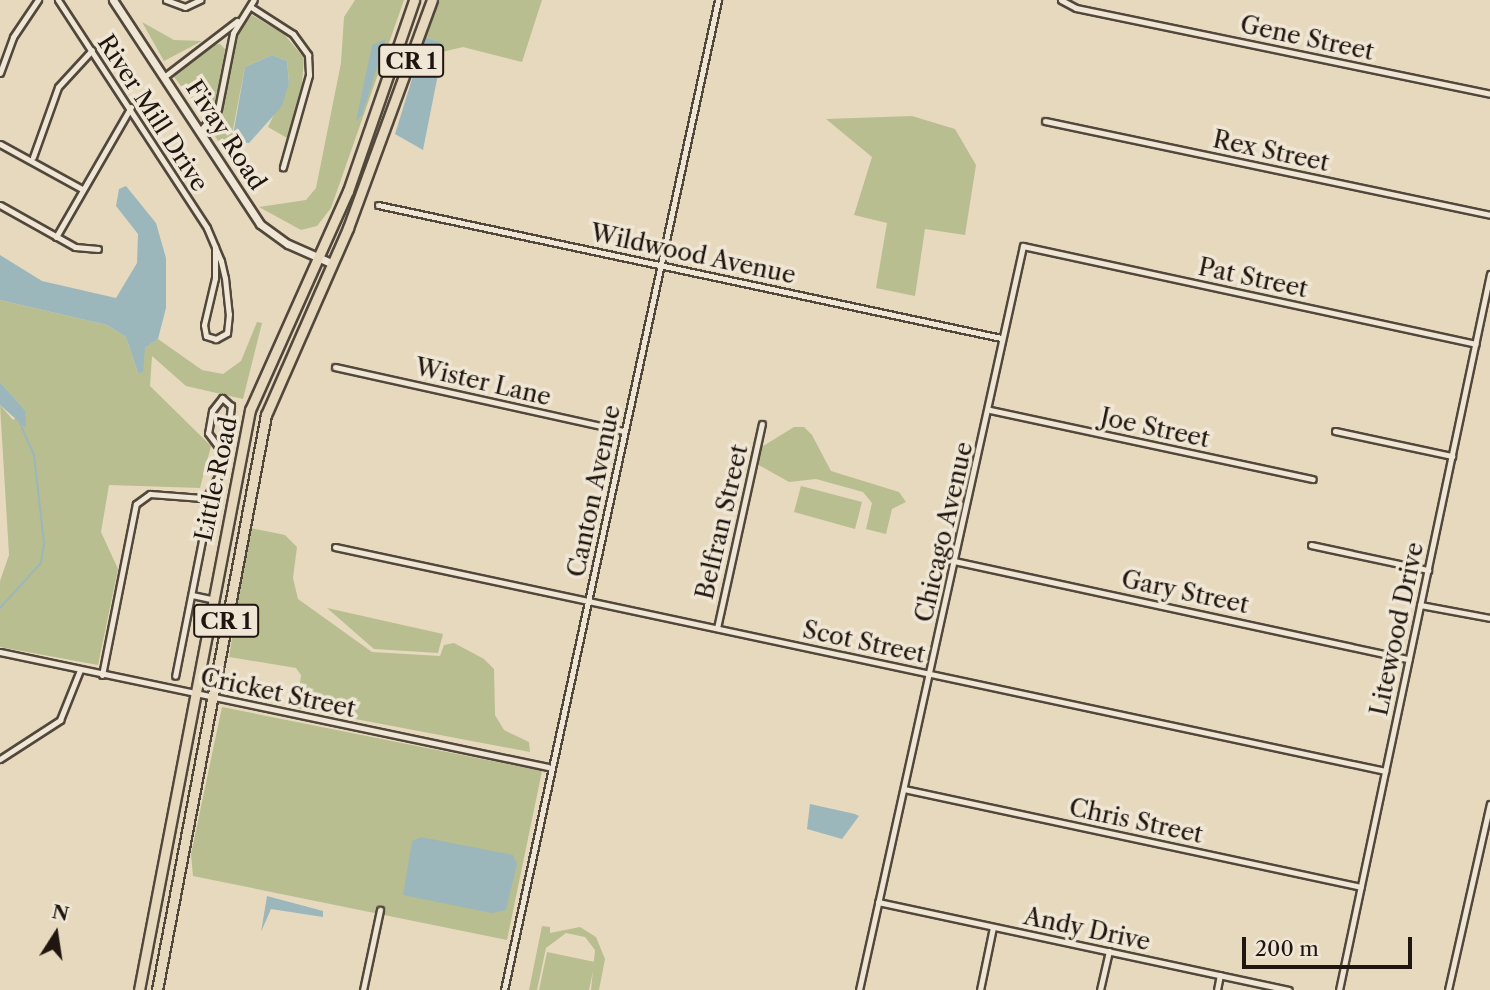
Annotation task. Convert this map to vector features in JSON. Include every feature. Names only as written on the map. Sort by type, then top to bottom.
[{"type":"main road","name":"Little Road","points":[[139,990],[211,599],[250,410],[320,258],[414,0]]},
{"type":"main road","name":"Little Road","points":[[157,990],[266,415],[331,263],[432,0]]},
{"type":"street","points":[[0,73],[13,37],[38,0]]},
{"type":"street","name":"River Mill Drive","points":[[58,0],[131,107],[215,247],[229,314],[227,333],[216,339],[206,336],[204,325],[215,278],[215,247]]},
{"type":"street","name":"Fivay Road","points":[[113,0],[260,224],[331,263]]},
{"type":"street","points":[[166,0],[176,7],[191,6],[200,0]]},
{"type":"street","points":[[200,131],[222,98],[233,33],[254,0]]},
{"type":"street","name":"Canton Avenue","points":[[504,990],[548,767],[589,601],[718,0]]},
{"type":"street","name":"Gene Street","points":[[1062,0],[1076,8],[1490,94]]},
{"type":"street","points":[[251,7],[293,34],[308,55],[309,75],[284,167]]},
{"type":"street","points":[[164,77],[245,15]]},
{"type":"street","points":[[33,158],[58,87],[92,50]]},
{"type":"street","points":[[56,237],[131,107]]},
{"type":"street","name":"Rex Street","points":[[1045,121],[1490,215]]},
{"type":"street","points":[[0,144],[33,158],[82,189]]},
{"type":"street","points":[[0,205],[75,247],[98,248]]},
{"type":"street","name":"Wildwood Avenue","points":[[378,205],[1001,338]]},
{"type":"street","name":"Chicago Avenue","points":[[859,990],[990,410],[1001,338],[1023,246]]},
{"type":"street","name":"Pat Street","points":[[1023,246],[1475,344]]},
{"type":"street","name":"Litewood Drive","points":[[1339,990],[1490,274]]},
{"type":"street","name":"Wister Lane","points":[[335,367],[624,431]]},
{"type":"street","points":[[205,500],[221,475],[231,406],[222,398],[212,411],[208,433],[224,454]]},
{"type":"street","name":"Joe Street","points":[[990,410],[1312,479]]},
{"type":"street","name":"Belfran Street","points":[[717,628],[762,424]]},
{"type":"street","points":[[1335,431],[1451,456]]},
{"type":"street","points":[[102,674],[139,499],[150,494],[205,500]]},
{"type":"street","points":[[175,676],[209,510],[205,500]]},
{"type":"street","points":[[1311,545],[1427,570]]},
{"type":"street","name":"Scot Street","points":[[335,547],[1385,771]]},
{"type":"street","name":"Gary Street","points":[[954,561],[1409,659]]},
{"type":"street","points":[[192,595],[211,599]]},
{"type":"street","points":[[1420,605],[1490,618]]},
{"type":"street","name":"Cricket Street","points":[[0,652],[548,767]]},
{"type":"street","points":[[0,745],[2,757],[61,720],[80,670]]},
{"type":"street","name":"Chris Street","points":[[904,789],[1361,887]]},
{"type":"street","points":[[1448,990],[1490,804]]},
{"type":"street","name":"Andy Drive","points":[[878,902],[1289,990]]},
{"type":"street","points":[[363,990],[380,911]]},
{"type":"street","points":[[980,990],[993,926]]},
{"type":"street","points":[[1100,990],[1109,951]]},
{"type":"street","points":[[1217,990],[1220,975]]},
{"type":"green space","points":[[355,0],[404,0],[331,208],[317,226],[301,230],[259,207],[306,200],[316,188],[341,63],[344,17]]},
{"type":"green space","points":[[440,0],[542,0],[522,62],[463,47],[442,52],[443,44],[425,37]]},
{"type":"green space","points":[[252,15],[284,34],[304,58],[302,84],[287,138],[268,127],[289,83],[287,61],[272,55],[245,67],[233,129],[232,141],[238,143],[225,151],[210,129],[225,99],[236,35]]},
{"type":"green space","points":[[142,22],[174,40],[202,41],[164,61]]},
{"type":"green space","points":[[220,44],[225,49],[218,101],[211,114],[204,115],[174,77],[208,45]]},
{"type":"green space","points":[[912,116],[955,129],[976,165],[965,235],[925,229],[915,296],[876,288],[887,223],[854,215],[872,157],[826,119]]},
{"type":"green space","points":[[0,300],[107,325],[126,337],[138,373],[145,348],[158,339],[202,370],[223,374],[241,361],[257,322],[262,323],[243,399],[186,386],[152,356],[150,386],[211,446],[200,488],[109,485],[101,532],[118,569],[98,665],[0,647],[0,581],[9,555],[0,405],[13,420],[25,410],[0,382]]},
{"type":"green space","points":[[794,427],[804,427],[812,435],[831,471],[899,492],[906,502],[892,509],[886,534],[866,529],[872,503],[863,492],[816,479],[789,482],[757,464],[760,448]]},
{"type":"green space","points":[[801,486],[862,502],[855,529],[794,512]]},
{"type":"green space","points":[[250,528],[285,535],[297,547],[293,578],[298,599],[372,652],[440,656],[444,645],[454,643],[484,659],[494,669],[495,715],[504,730],[529,742],[530,752],[297,708],[301,675],[296,668],[229,657]]},
{"type":"green space","points":[[327,608],[443,634],[438,653],[374,649]]},
{"type":"green space","points":[[222,707],[542,771],[507,940],[193,876],[191,854]]},
{"type":"green space","points":[[542,926],[550,927],[550,933],[580,927],[596,937],[605,959],[599,990],[591,990],[595,950],[585,937],[566,933],[546,948],[537,990],[529,990]]},
{"type":"green space","points":[[547,952],[595,962],[589,990],[539,990]]},
{"type":"water","points":[[425,37],[444,44],[423,150],[395,134]]},
{"type":"water","points":[[386,39],[362,115],[356,121],[372,45]]},
{"type":"water","points":[[272,55],[287,61],[289,83],[282,106],[249,143],[232,141],[245,67]]},
{"type":"water","points":[[126,186],[156,223],[166,258],[166,308],[158,339],[145,348],[143,372],[138,373],[126,337],[107,325],[0,300],[0,255],[42,281],[116,298],[137,263],[138,234],[116,206],[119,189]]},
{"type":"water","points":[[0,382],[25,410],[26,428],[0,405]]},
{"type":"water","points":[[810,804],[859,816],[842,839],[807,829]]},
{"type":"water","points":[[421,837],[513,855],[517,864],[506,910],[492,913],[403,895],[412,841]]},
{"type":"water","points":[[267,896],[323,911],[323,917],[271,909],[261,932]]},
{"type":"waterway","points":[[0,608],[41,563],[44,543],[34,455],[20,424]]}]
